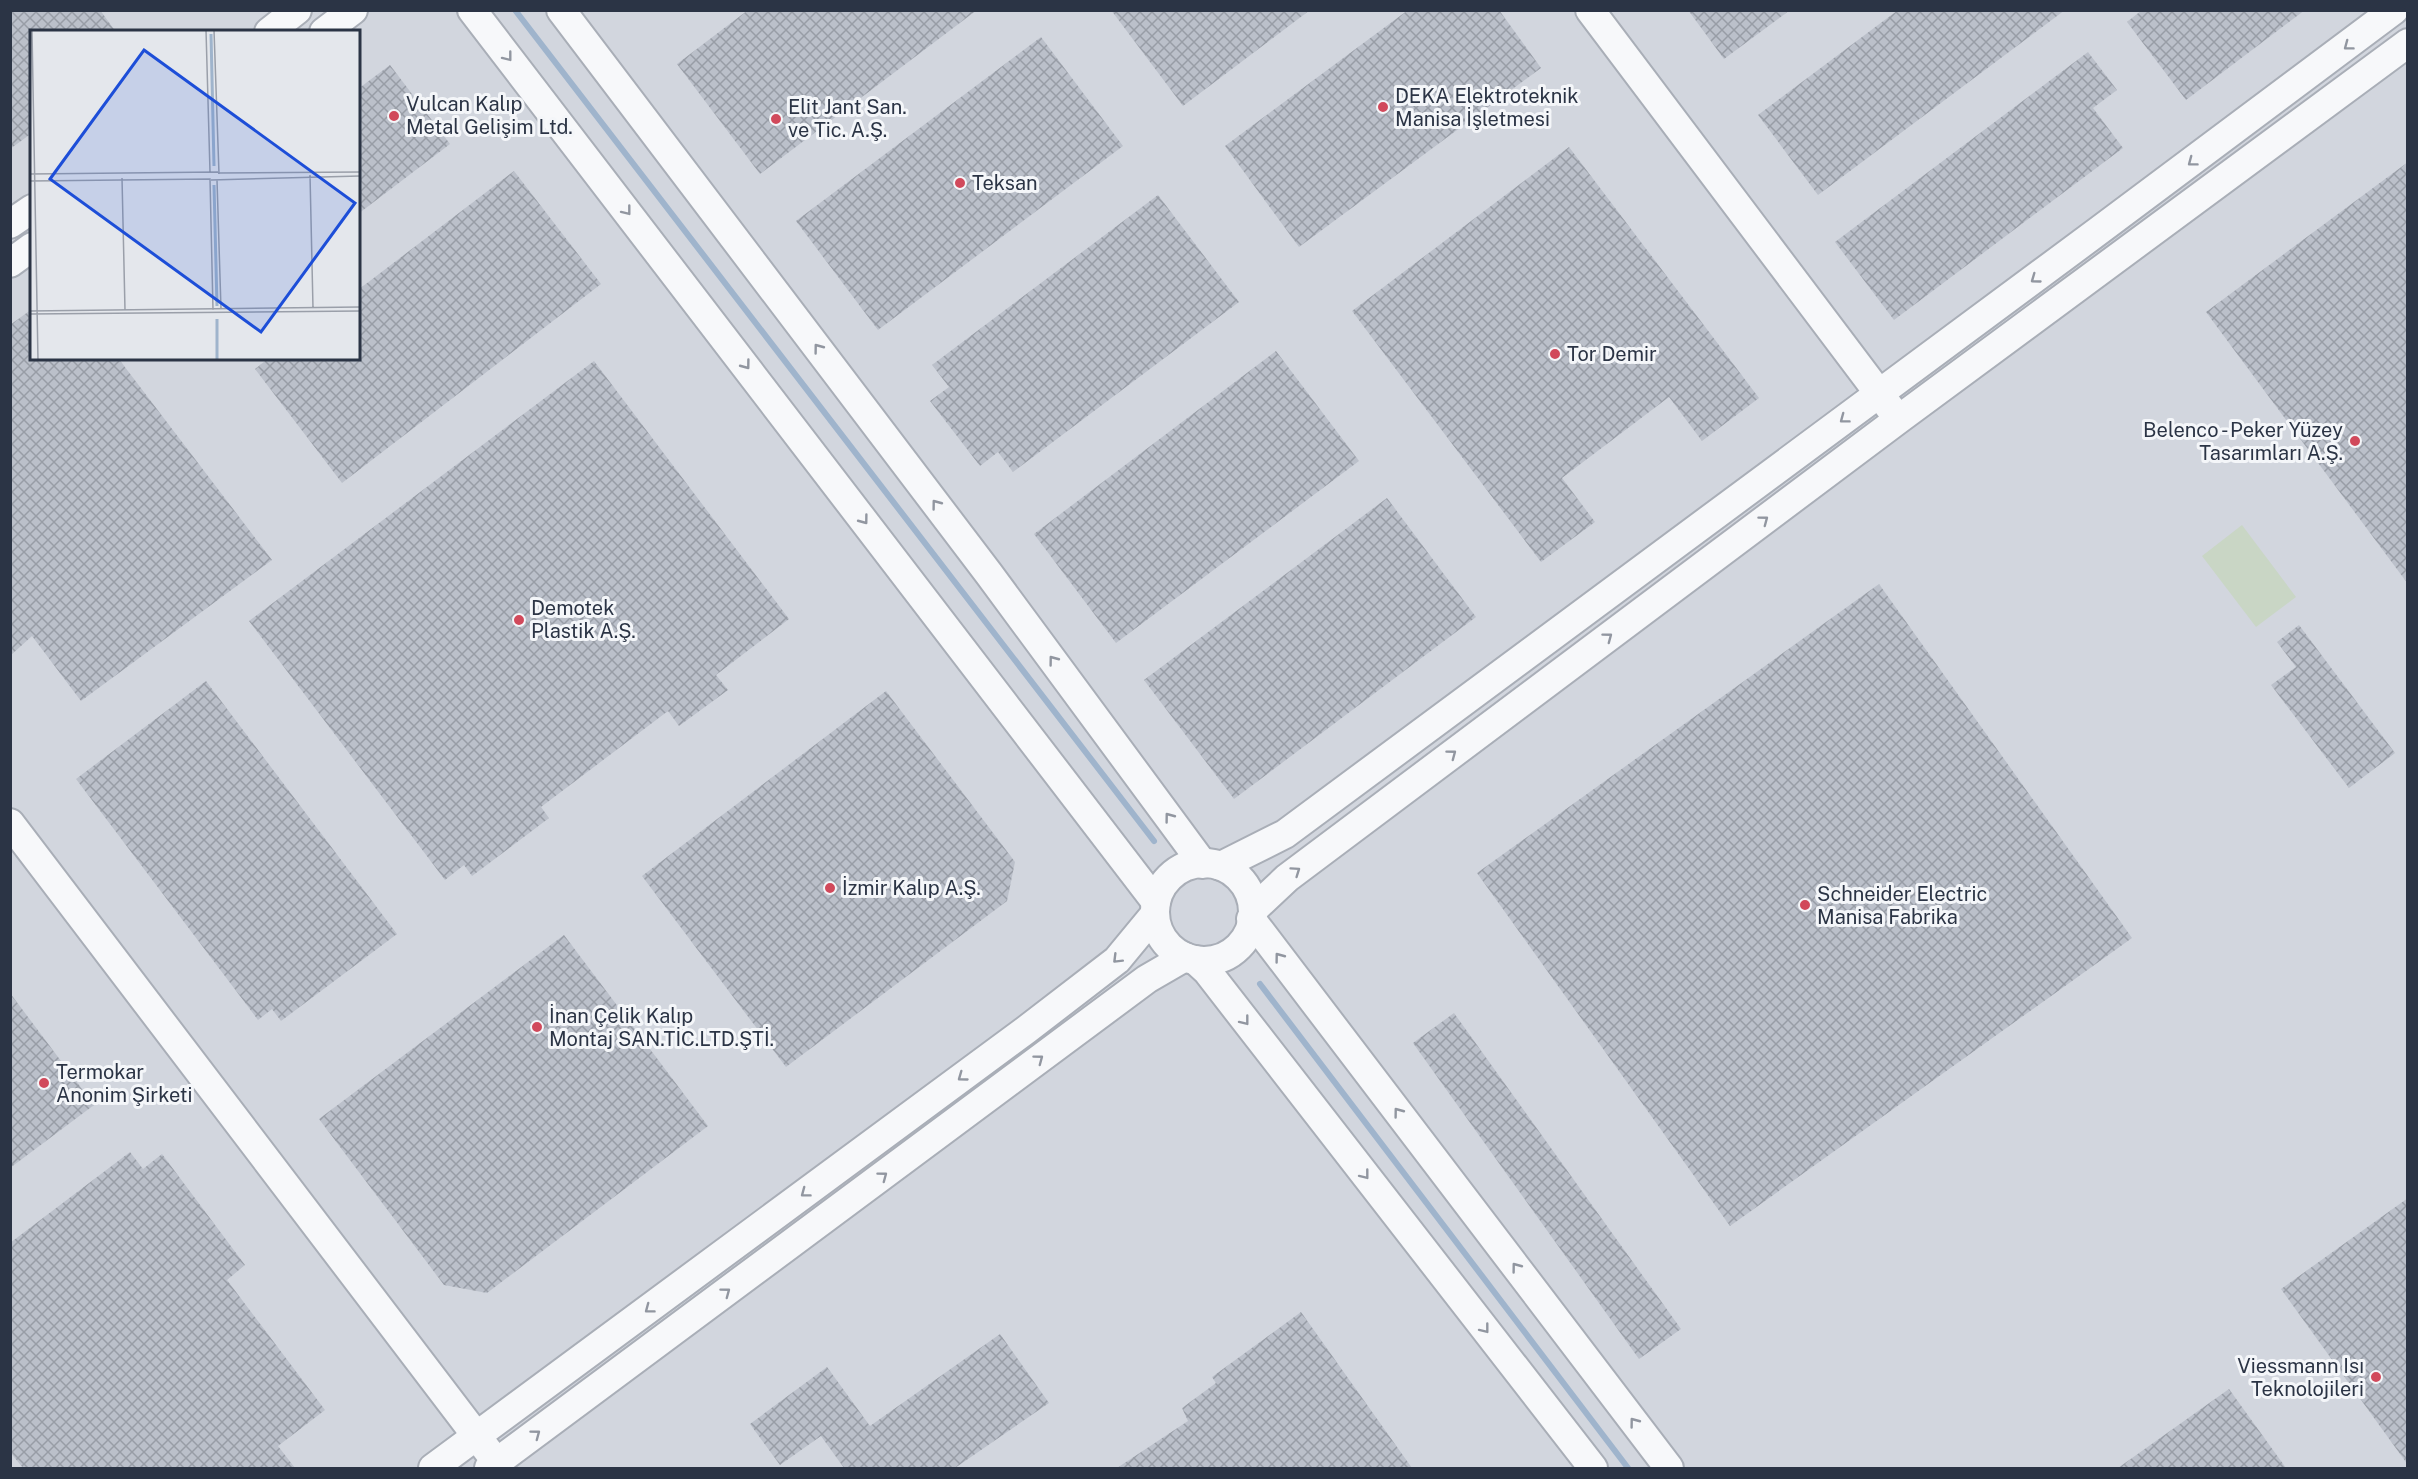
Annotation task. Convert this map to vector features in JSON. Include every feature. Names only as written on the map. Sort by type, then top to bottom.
[{"type":"street","points":[[272,30],[297,10]]},
{"type":"street","points":[[327,30],[353,10]]},
{"type":"street","points":[[472,10],[1155,908],[1159,933],[1168,946],[1207,972],[1593,1468]]},
{"type":"street","points":[[561,10],[1212,865],[1235,874],[1245,886],[1252,915],[1670,1468]]},
{"type":"street","points":[[1590,10],[1899,419]]},
{"type":"street","points":[[434,1468],[1118,960],[1155,908],[1162,886],[1173,874],[1187,866],[1212,865],[1285,834],[1878,393],[2063,259],[2394,10]]},
{"type":"street","points":[[10,823],[477,1436],[493,1466],[1147,979],[1190,959],[1211,961],[1227,955],[1240,945],[1248,932],[1252,915],[1287,878],[1899,419],[2408,43]]},
{"type":"street","points":[[10,224],[30,210]]},
{"type":"street","points":[[10,263],[30,248]]},
{"type":"shaded area","points":[[11,11],[2407,11],[2407,1468],[11,1468]]},
{"type":"green space","points":[[2242,525],[2296,597],[2256,627],[2202,556]]},
{"type":"building","points":[[10,10],[100,10],[115,30],[30,30],[30,134],[10,149]]},
{"type":"building","name":"Elit Jant San. ve Tic. A.Ş.","points":[[748,10],[977,10],[760,174],[677,64]]},
{"type":"building","points":[[1111,10],[1310,10],[1183,106]]},
{"type":"building","name":"DEKA Elektroteknik Manisa İşletmesi","points":[[1408,10],[1499,10],[1541,68],[1299,247],[1225,146]]},
{"type":"building","points":[[1688,10],[1790,10],[1724,59]]},
{"type":"building","points":[[1898,10],[2065,10],[1818,195],[1758,115]]},
{"type":"building","points":[[2142,10],[2305,10],[2186,100],[2127,22]]},
{"type":"building","name":"Teksan","points":[[1041,37],[1123,146],[878,330],[796,221]]},
{"type":"building","points":[[2088,52],[2117,90],[2093,108],[2123,148],[1894,320],[1835,242]]},
{"type":"building","name":"Vulcan Kalıp Metal Gelişim Ltd.","points":[[390,65],[450,144],[360,212],[360,88]]},
{"type":"building","name":"Tor Demir","points":[[1569,147],[1759,398],[1702,441],[1669,397],[1562,478],[1595,522],[1541,562],[1352,311]]},
{"type":"building","name":"Belenco - Peker Yüzey Tasarımları A.Ş.","points":[[2408,162],[2408,584],[2206,312]]},
{"type":"building","points":[[514,171],[601,284],[342,483],[255,369],[266,360],[360,360],[360,288]]},
{"type":"building","points":[[1158,195],[1239,302],[1013,472],[998,452],[980,466],[930,401],[949,387],[932,365]]},
{"type":"building","points":[[30,310],[30,360],[120,360],[272,560],[81,701],[32,636],[10,656],[10,325]]},
{"type":"building","points":[[1276,351],[1359,461],[1116,643],[1034,534]]},
{"type":"building","name":"Demotek Plastik A.Ş.","points":[[594,361],[789,619],[716,675],[728,690],[679,726],[668,711],[541,807],[549,818],[472,876],[464,865],[445,880],[249,621]]},
{"type":"building","points":[[1387,498],[1476,617],[1234,799],[1144,680]]},
{"type":"building","name":"Schneider Electric Manisa Fabrika","points":[[1879,584],[2132,938],[1730,1226],[1477,873]]},
{"type":"building","points":[[2299,625],[2395,753],[2349,788],[2271,685],[2296,667],[2277,642]]},
{"type":"building","points":[[206,681],[397,934],[281,1021],[272,1009],[258,1020],[76,779]]},
{"type":"building","name":"İzmir Kalıp A.Ş.","points":[[886,691],[1015,862],[1007,901],[786,1067],[642,876]]},
{"type":"building","name":"İnan Çelik Kalıp Montaj SAN.TİC.LTD.ŞTİ.","points":[[564,935],[708,1126],[487,1293],[444,1285],[319,1119]]},
{"type":"building","name":"Termokar Anonim Şirketi","points":[[10,993],[94,1105],[10,1168]]},
{"type":"building","points":[[1454,1013],[1681,1329],[1639,1359],[1413,1043]]},
{"type":"building","points":[[130,1152],[143,1169],[162,1154],[245,1265],[227,1280],[325,1410],[278,1446],[295,1468],[23,1468],[10,1452],[10,1243]]},
{"type":"building","name":"Viessmann Isı Teknolojileri","points":[[2408,1198],[2408,1465],[2281,1289]]},
{"type":"building","points":[[1301,1312],[1412,1468],[1117,1468],[1188,1421],[1182,1408],[1216,1383],[1212,1377]]},
{"type":"building","points":[[1000,1334],[1049,1403],[955,1468],[844,1468],[821,1436],[780,1465],[750,1424],[827,1367],[870,1426]]},
{"type":"building","points":[[2229,1389],[2286,1468],[2118,1468]]},
{"type":"waterway","points":[[515,10],[1154,841]]},
{"type":"waterway","points":[[1260,984],[1628,1468]]},
{"type":"place","name":"DEKA Elektroteknik Manisa İşletmesi","points":[[1383,107]]},
{"type":"place","name":"Vulcan Kalıp Metal Gelişim Ltd.","points":[[394,116]]},
{"type":"place","name":"Elit Jant San. ve Tic. A.Ş.","points":[[776,119]]},
{"type":"place","name":"Teksan","points":[[960,183]]},
{"type":"place","name":"Tor Demir","points":[[1555,354]]},
{"type":"place","name":"Belenco - Peker Yüzey Tasarımları A.Ş.","points":[[2355,441]]},
{"type":"place","name":"Demotek Plastik A.Ş.","points":[[519,620]]},
{"type":"place","name":"İzmir Kalıp A.Ş.","points":[[830,888]]},
{"type":"place","name":"Schneider Electric Manisa Fabrika","points":[[1805,905]]},
{"type":"place","name":"İnan Çelik Kalıp Montaj SAN.TİC.LTD.ŞTİ.","points":[[537,1027]]},
{"type":"place","name":"Termokar Anonim Şirketi","points":[[44,1083]]},
{"type":"place","name":"Viessmann Isı Teknolojileri","points":[[2376,1377]]}]
